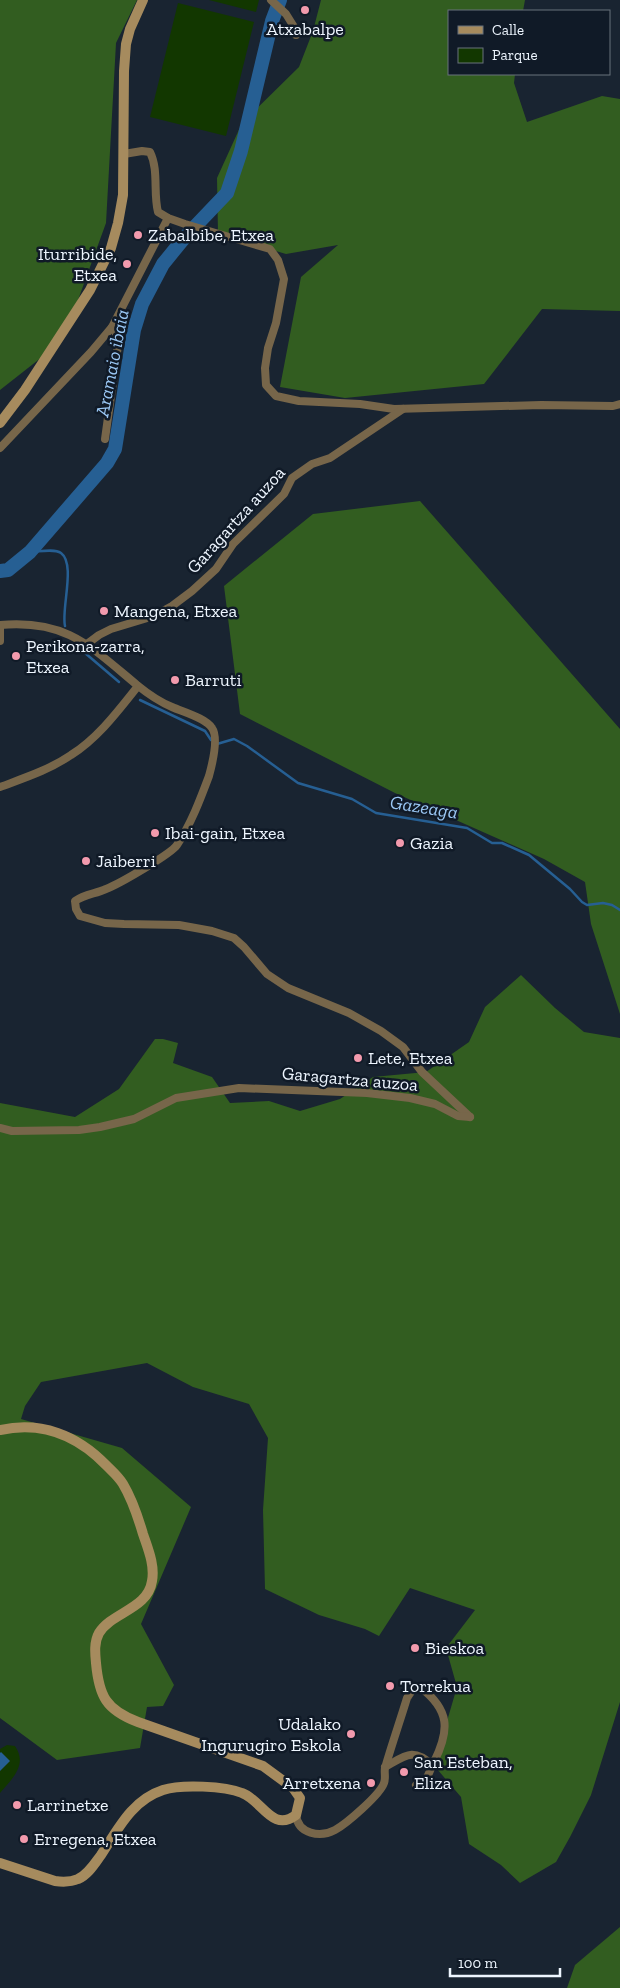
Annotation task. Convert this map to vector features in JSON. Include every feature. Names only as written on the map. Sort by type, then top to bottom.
[{"type":"street","points":[[0,423],[25,390],[90,290],[111,248],[123,195],[126,44],[130,29],[143,0]]},
{"type":"street","points":[[272,2],[282,8],[293,25],[296,35]]},
{"type":"street","points":[[124,154],[142,151],[150,152],[155,161],[158,212],[185,224],[270,249],[278,260],[284,279],[265,368],[266,385],[276,396],[299,401],[405,408],[541,405],[604,406],[620,404]]},
{"type":"street","points":[[0,448],[91,352],[112,327],[168,218]]},
{"type":"street","points":[[106,439],[119,338],[112,327]]},
{"type":"street","name":"Garagartza auzoa","points":[[87,644],[99,634],[154,616],[172,606],[216,569],[233,544],[284,494],[292,478],[312,464],[330,458],[405,408]]},
{"type":"street","name":"Garagartza auzoa","points":[[0,625],[23,623],[50,628],[72,635],[105,656],[149,694],[212,726],[215,733],[213,763],[198,808],[176,847],[106,889],[82,896],[75,901],[76,909],[80,916],[105,923],[179,925],[212,931],[234,938],[267,974],[288,988],[350,1013],[381,1031],[403,1047],[422,1072],[470,1117],[458,1116],[435,1104],[410,1098],[367,1093],[239,1088],[176,1098],[134,1119],[100,1127],[79,1130],[20,1131],[0,1128]]},
{"type":"street","points":[[0,625],[0,640]]},
{"type":"street","points":[[0,787],[32,776],[73,754],[95,736],[138,686]]},
{"type":"street","points":[[0,1430],[22,1427],[46,1428],[79,1442],[95,1453],[112,1470],[129,1494],[149,1552],[153,1571],[152,1584],[145,1597],[104,1627],[99,1633],[95,1646],[98,1682],[102,1694],[111,1707],[121,1716],[263,1766],[293,1788],[300,1798],[296,1815],[298,1825],[305,1832],[319,1834],[334,1830],[355,1815],[381,1788],[407,1698],[413,1689],[420,1687],[434,1699],[445,1721],[443,1742],[426,1779],[416,1785]]},
{"type":"street","points":[[386,1767],[408,1755],[415,1754],[421,1755],[432,1765]]},
{"type":"street","points":[[0,1863],[55,1881],[64,1882],[78,1879],[96,1862],[126,1817],[138,1803],[152,1795],[173,1788],[193,1787],[244,1793],[272,1817],[282,1821],[290,1820],[296,1815]]},
{"type":"green space","points":[[0,0],[137,0],[116,43],[106,223],[78,300],[42,357],[0,390]]},
{"type":"green space","points":[[209,0],[259,0],[256,12]]},
{"type":"green space","points":[[321,0],[525,0],[523,10],[448,10],[448,75],[515,75],[514,83],[527,122],[602,96],[620,99],[620,311],[542,309],[484,384],[345,398],[280,387],[301,277],[338,245],[286,254],[218,234],[217,178],[242,123],[299,67],[313,31]]},
{"type":"green space","points":[[178,3],[254,22],[226,136],[150,117]]},
{"type":"green space","points":[[420,501],[620,729],[620,1014],[591,924],[585,882],[544,859],[395,793],[240,714],[224,586],[313,514]]},
{"type":"green space","points":[[521,975],[555,1008],[584,1032],[620,1038],[620,1702],[591,1795],[556,1862],[520,1883],[501,1865],[469,1844],[461,1797],[437,1769],[445,1728],[457,1687],[446,1648],[475,1610],[410,1588],[379,1636],[365,1629],[319,1615],[265,1589],[263,1510],[268,1438],[249,1404],[193,1387],[147,1363],[41,1382],[25,1406],[21,1419],[122,1448],[191,1507],[141,1624],[174,1685],[163,1706],[147,1707],[140,1748],[57,1760],[0,1718],[0,1103],[75,1117],[119,1089],[155,1039],[163,1039],[178,1043],[173,1063],[212,1077],[230,1103],[269,1101],[300,1111],[340,1099],[373,1077],[426,1072],[469,1042],[485,1007]]},
{"type":"green space","points":[[7,1745],[15,1746],[19,1753],[19,1766],[0,1793],[0,1749]]},
{"type":"green space","points":[[620,1927],[620,1988],[567,1988],[575,1965]]},
{"type":"water","points":[[0,1753],[10,1761],[0,1771]]},
{"type":"waterway","name":"Aramaio ibaia","points":[[0,571],[8,570],[30,552],[107,463],[115,449],[134,330],[142,304],[163,264],[185,237],[227,193],[241,151],[272,21],[280,0]]},
{"type":"waterway","name":"Gazeaga","points":[[30,552],[54,551],[61,553],[65,559],[68,576],[65,626]]},
{"type":"waterway","name":"Gazeaga","points":[[78,647],[119,682]]},
{"type":"waterway","name":"Gazeaga","points":[[140,700],[205,731],[211,740]]},
{"type":"waterway","name":"Gazeaga","points":[[217,744],[234,739],[247,746],[298,783],[352,799],[376,813],[467,828],[492,843],[502,843],[529,855],[587,905],[603,903],[612,905],[620,910]]},
{"type":"place","name":"Atxabalpe","points":[[305,10]]},
{"type":"place","name":"Zabalbibe, Etxea","points":[[138,235]]},
{"type":"place","name":"Iturribide, Etxea","points":[[127,264]]},
{"type":"place","name":"Mangena, Etxea","points":[[104,611]]},
{"type":"place","name":"Perikona-zarra, Etxea","points":[[16,656]]},
{"type":"place","name":"Barruti","points":[[175,680]]},
{"type":"place","name":"Ibai-gain, Etxea","points":[[155,833]]},
{"type":"place","name":"Gazia","points":[[400,843]]},
{"type":"place","name":"Jaiberri","points":[[86,861]]},
{"type":"place","name":"Lete, Etxea","points":[[358,1058]]},
{"type":"place","name":"Bieskoa","points":[[415,1648]]},
{"type":"place","name":"Torrekua","points":[[390,1686]]},
{"type":"place","name":"Udalako Ingurugiro Eskola","points":[[351,1734]]},
{"type":"place","name":"San Esteban, Eliza","points":[[404,1772]]},
{"type":"place","name":"Arretxena","points":[[371,1783]]},
{"type":"place","name":"Larrinetxe","points":[[17,1805]]},
{"type":"place","name":"Erregena, Etxea","points":[[24,1839]]}]
